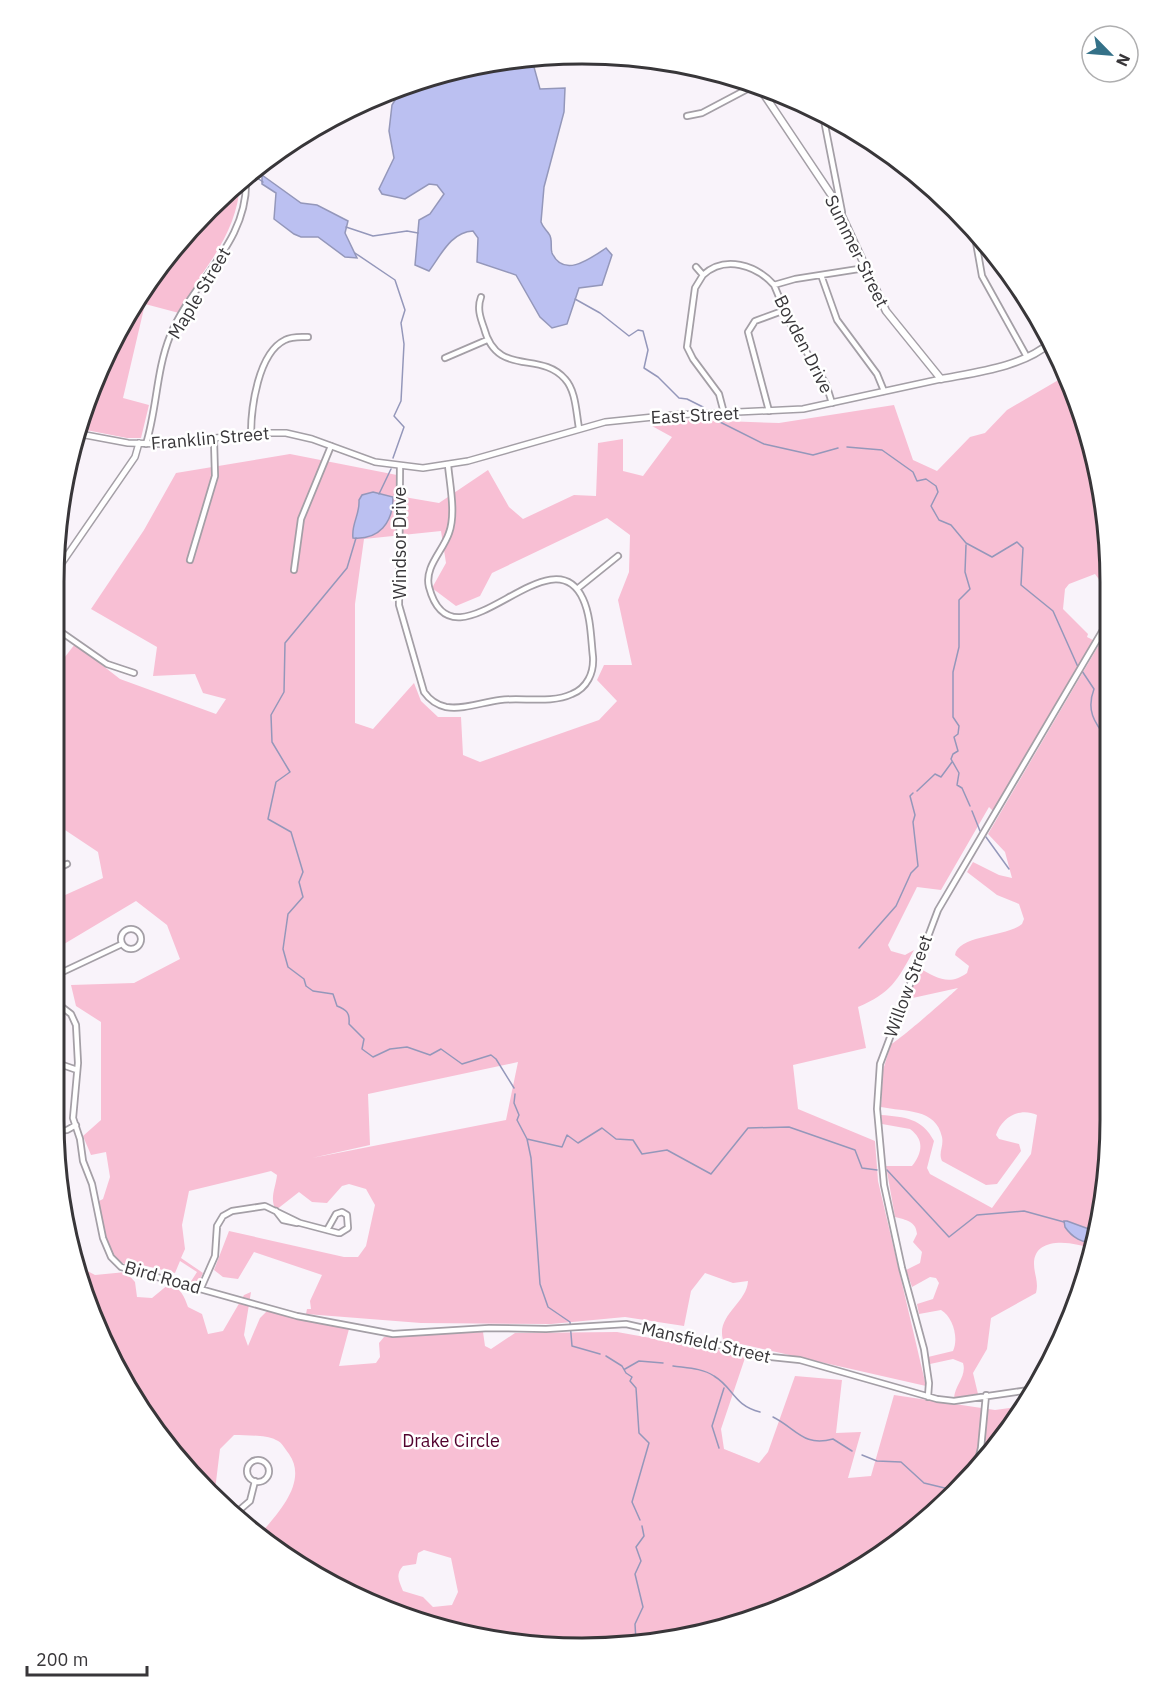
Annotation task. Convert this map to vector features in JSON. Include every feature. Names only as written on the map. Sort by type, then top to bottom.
[{"type":"main road","name":"Summer Street","points":[[767,99],[842,214],[875,292],[896,326],[941,379]]},
{"type":"main road","name":"East Street","points":[[941,379],[1027,357],[1044,349]]},
{"type":"street","points":[[687,116],[702,113],[744,91]]},
{"type":"street","points":[[825,125],[842,214]]},
{"type":"street","name":"Maple Street","points":[[65,558],[135,457],[142,443],[169,340],[177,322],[236,230],[244,204],[245,190]]},
{"type":"street","points":[[977,248],[982,276],[1027,357]]},
{"type":"street","points":[[724,413],[719,394],[687,347],[695,288],[703,275],[734,263],[749,266],[774,285],[865,268]]},
{"type":"street","points":[[696,267],[703,275]]},
{"type":"street","points":[[820,275],[837,320],[877,374],[884,391]]},
{"type":"street","name":"Boyden Drive","points":[[774,285],[795,334],[826,384],[832,403]]},
{"type":"street","points":[[482,297],[479,310],[487,340],[501,356],[550,368],[563,377],[572,389],[579,428]]},
{"type":"street","points":[[769,411],[748,332],[755,321],[785,310]]},
{"type":"street","points":[[251,434],[252,405],[271,352],[287,339],[308,337]]},
{"type":"street","points":[[445,358],[487,340]]},
{"type":"street","name":"East Street","points":[[338,450],[400,466],[448,465],[579,428],[626,419],[803,409],[941,379]]},
{"type":"street","name":"Franklin Street","points":[[86,435],[142,443],[214,440],[251,434],[294,434],[338,450]]},
{"type":"street","points":[[190,560],[215,476],[214,440]]},
{"type":"street","points":[[294,570],[301,519],[331,446]]},
{"type":"street","name":"Windsor Drive","points":[[400,466],[399,605],[420,686],[435,702],[455,707],[507,699],[562,698],[577,691],[588,681],[593,663],[585,605],[576,589],[558,580],[540,581],[470,617],[455,616],[440,607],[433,599],[428,579],[452,525],[448,465]]},
{"type":"street","points":[[576,589],[618,556]]},
{"type":"street","points":[[64,634],[107,664],[134,673]]},
{"type":"street","name":"Willow Street","points":[[928,1397],[929,1383],[924,1349],[902,1268],[884,1184],[876,1097],[880,1064],[938,910],[1100,635]]},
{"type":"street","points":[[132,929],[140,934],[141,941],[136,948],[130,949],[122,944],[122,936],[126,931],[132,929]]},
{"type":"street","points":[[64,971],[122,944]]},
{"type":"street","name":"Bird Road","points":[[64,1009],[71,1014],[76,1025],[77,1070],[73,1109],[76,1125],[103,1238],[114,1261],[127,1269],[297,1316],[378,1332]]},
{"type":"street","points":[[64,1065],[77,1070]]},
{"type":"street","points":[[65,1131],[76,1125]]},
{"type":"street","points":[[201,1288],[215,1256],[216,1228],[223,1216],[232,1211],[260,1205],[276,1210],[283,1220],[327,1230],[345,1232],[348,1228],[347,1215],[342,1212],[336,1214],[327,1230]]},
{"type":"street","name":"Mansfield Street","points":[[378,1332],[419,1334],[463,1329],[570,1328],[626,1324],[771,1357],[800,1360],[928,1397],[954,1401],[1023,1391]]},
{"type":"street","points":[[981,1450],[986,1395]]},
{"type":"street","points":[[261,1461],[268,1466],[268,1474],[263,1480],[255,1481],[248,1476],[247,1469],[252,1462],[261,1461]]},
{"type":"street","points":[[241,1509],[250,1501],[255,1481]]},
{"type":"green space","points":[[239,195],[227,233],[200,277],[202,279],[179,313],[146,304],[171,267],[193,241]]},
{"type":"green space","points":[[145,306],[123,398],[149,405],[141,438],[127,438],[88,430],[118,353]]},
{"type":"green space","points":[[1058,380],[1072,416],[1090,481],[1100,581],[1095,574],[1069,584],[1065,589],[1063,609],[1088,634],[1087,637],[1093,640],[993,811],[989,807],[941,890],[917,887],[888,945],[891,951],[905,955],[914,950],[892,985],[878,997],[858,1007],[866,1048],[793,1065],[798,1109],[875,1141],[878,1181],[926,1386],[723,1340],[724,1323],[743,1296],[748,1281],[733,1283],[705,1273],[691,1291],[684,1326],[625,1317],[551,1324],[421,1323],[306,1314],[307,1309],[311,1309],[310,1301],[322,1275],[254,1252],[238,1279],[223,1277],[214,1270],[229,1231],[344,1257],[358,1257],[366,1246],[375,1205],[366,1189],[349,1184],[342,1186],[327,1203],[312,1202],[299,1192],[276,1210],[273,1197],[277,1175],[271,1171],[189,1191],[182,1225],[185,1249],[181,1258],[203,1273],[198,1283],[190,1283],[197,1272],[180,1261],[175,1273],[138,1264],[136,1269],[117,1258],[106,1243],[97,1202],[103,1199],[110,1177],[106,1152],[91,1155],[83,1136],[101,1120],[101,1022],[76,1006],[71,985],[134,983],[180,959],[167,925],[136,901],[64,944],[64,896],[103,878],[98,852],[64,829],[64,658],[75,644],[120,679],[216,714],[226,699],[203,693],[195,674],[153,676],[157,647],[91,609],[144,530],[176,473],[290,454],[402,476],[404,497],[439,503],[488,470],[509,507],[523,519],[574,495],[596,496],[598,443],[623,439],[623,471],[643,476],[672,437],[652,426],[669,419],[779,423],[894,405],[913,460],[937,471],[970,437],[985,433],[1007,410]],"holes":[[[607,518],[630,535],[629,572],[618,600],[632,665],[604,665],[597,680],[617,701],[599,720],[480,762],[463,755],[461,717],[438,717],[421,701],[414,683],[373,729],[355,723],[355,604],[364,539],[441,531],[446,563],[432,588],[456,606],[480,596],[492,573]],[[518,1062],[506,1120],[312,1158],[370,1145],[368,1094]]]},
{"type":"green space","points":[[1100,643],[1100,1120],[1090,1221],[1088,1229],[1067,1221],[1065,1227],[1074,1237],[1085,1242],[1084,1247],[1056,1243],[1041,1248],[1034,1264],[1036,1293],[991,1318],[987,1349],[973,1373],[978,1394],[954,1398],[962,1376],[963,1363],[953,1359],[930,1364],[928,1357],[953,1351],[954,1328],[949,1318],[941,1310],[919,1314],[917,1304],[933,1299],[939,1283],[936,1278],[930,1277],[912,1287],[906,1270],[920,1263],[922,1252],[913,1242],[917,1234],[915,1226],[895,1217],[886,1166],[912,1166],[920,1151],[920,1142],[910,1129],[882,1124],[881,1115],[912,1120],[924,1128],[934,1141],[927,1168],[930,1174],[992,1208],[1031,1154],[1037,1115],[1018,1113],[1003,1123],[996,1135],[999,1139],[1019,1144],[1021,1151],[997,1184],[986,1185],[942,1161],[942,1137],[933,1121],[918,1113],[881,1107],[883,1070],[891,1044],[913,1028],[958,988],[908,999],[919,968],[943,979],[961,977],[967,973],[969,966],[955,955],[958,948],[974,940],[1006,932],[1022,924],[1024,919],[1019,904],[997,895],[967,872],[973,862],[999,875],[1012,878],[1005,852],[988,834]]},
{"type":"green space","name":"Drake Circle","points":[[87,1271],[95,1275],[126,1272],[135,1282],[137,1297],[152,1298],[169,1284],[182,1293],[188,1307],[202,1314],[208,1334],[223,1331],[244,1295],[251,1292],[244,1335],[248,1346],[260,1318],[271,1307],[349,1329],[339,1366],[376,1363],[380,1357],[379,1343],[384,1337],[483,1332],[485,1346],[491,1349],[515,1333],[617,1332],[746,1355],[721,1429],[724,1449],[759,1463],[768,1452],[795,1376],[842,1380],[836,1433],[861,1432],[848,1478],[871,1476],[894,1395],[995,1410],[1012,1408],[993,1435],[948,1486],[897,1531],[841,1568],[780,1598],[716,1620],[650,1633],[582,1638],[481,1628],[416,1610],[353,1584],[294,1550],[265,1529],[289,1496],[295,1475],[294,1464],[280,1442],[261,1436],[234,1435],[220,1449],[216,1486],[171,1435],[134,1379],[104,1318]],"holes":[[[424,1550],[451,1558],[458,1592],[452,1605],[433,1607],[423,1597],[403,1591],[398,1578],[399,1572],[403,1566],[416,1564],[418,1553]]]},
{"type":"water","points":[[534,67],[540,89],[565,88],[564,112],[544,187],[541,222],[550,236],[552,253],[563,265],[578,264],[606,248],[612,255],[602,285],[579,288],[567,324],[552,328],[540,317],[516,275],[477,262],[478,238],[473,231],[465,232],[453,240],[429,271],[415,265],[419,220],[430,214],[444,194],[437,185],[429,184],[405,199],[382,194],[379,189],[394,158],[389,131],[392,105],[395,100],[448,82],[514,69]]},
{"type":"water","points":[[262,175],[301,203],[317,205],[348,221],[345,233],[357,258],[345,257],[318,237],[301,237],[294,234],[274,219],[276,193],[262,184]]},
{"type":"water","points":[[373,492],[393,497],[387,522],[377,533],[362,538],[353,538],[359,500],[362,495]]},
{"type":"water","points":[[1064,1221],[1088,1229],[1085,1242],[1074,1237],[1065,1227]]},
{"type":"waterway","points":[[258,179],[263,182]]},
{"type":"waterway","points":[[346,227],[373,236],[407,231],[418,233]]},
{"type":"waterway","points":[[355,253],[395,280],[405,310],[401,323],[404,344],[401,401],[394,416],[404,427],[393,458]]},
{"type":"waterway","points":[[575,299],[600,313],[629,336],[638,330],[643,331],[648,350],[644,368],[658,377],[679,398],[687,399],[703,407]]},
{"type":"waterway","points":[[714,419],[764,444],[813,455],[838,448]]},
{"type":"waterway","points":[[847,447],[882,450],[913,472],[917,481],[926,479],[936,486],[938,492],[931,506],[939,520],[951,525],[966,543],[992,557],[1017,542],[1023,548],[1021,585],[1053,611],[1078,667]]},
{"type":"waterway","points":[[379,494],[391,469]]},
{"type":"waterway","points":[[356,538],[347,568],[285,643],[284,692],[271,715],[272,742],[290,772],[276,782],[268,819],[291,832],[303,872],[299,882],[303,897],[288,914],[283,949],[288,967],[304,979],[306,986],[313,991],[333,994],[337,1006],[348,1015],[349,1024],[364,1039],[362,1049],[373,1057],[390,1049],[407,1047],[430,1055],[441,1049],[462,1064],[491,1055],[496,1059],[514,1088]]},
{"type":"waterway","points":[[966,545],[965,572],[970,589],[959,600],[959,647],[953,672],[953,717],[959,726],[958,734],[954,737],[958,751],[951,759],[959,773],[957,785],[962,788],[970,806]]},
{"type":"waterway","points":[[1082,671],[1094,689],[1091,710],[1100,730]]},
{"type":"waterway","points":[[917,791],[935,774],[941,777],[952,762]]},
{"type":"waterway","points":[[859,948],[896,906],[911,873],[918,866],[913,822],[915,815],[910,796],[913,793]]},
{"type":"waterway","points":[[972,811],[980,831]]},
{"type":"waterway","points":[[986,837],[1009,869]]},
{"type":"waterway","points":[[515,1094],[514,1103],[519,1115],[517,1120],[527,1139],[531,1158],[540,1284],[548,1307],[570,1322],[572,1346],[600,1354]]},
{"type":"waterway","points":[[527,1139],[562,1147],[567,1135],[578,1143],[602,1128],[616,1139],[633,1140],[642,1154],[667,1150],[711,1174],[748,1128],[789,1127],[855,1150],[862,1168],[877,1170]]},
{"type":"waterway","points":[[887,1170],[949,1237],[977,1215],[1024,1211],[1064,1222]]},
{"type":"waterway","points":[[606,1356],[622,1366],[632,1377],[630,1381],[636,1388],[639,1433],[649,1443],[632,1502],[640,1520]]},
{"type":"waterway","points":[[625,1369],[639,1361],[663,1363]]},
{"type":"waterway","points":[[673,1366],[709,1373],[721,1381],[744,1405],[760,1412]]},
{"type":"waterway","points":[[719,1448],[712,1426],[724,1388]]},
{"type":"waterway","points":[[773,1417],[807,1439],[814,1441],[833,1439],[852,1451]]},
{"type":"waterway","points":[[862,1455],[877,1461],[901,1462],[924,1483],[946,1488]]},
{"type":"waterway","points":[[636,1634],[635,1624],[643,1607],[635,1574],[641,1561],[636,1547],[644,1536],[642,1526]]}]
